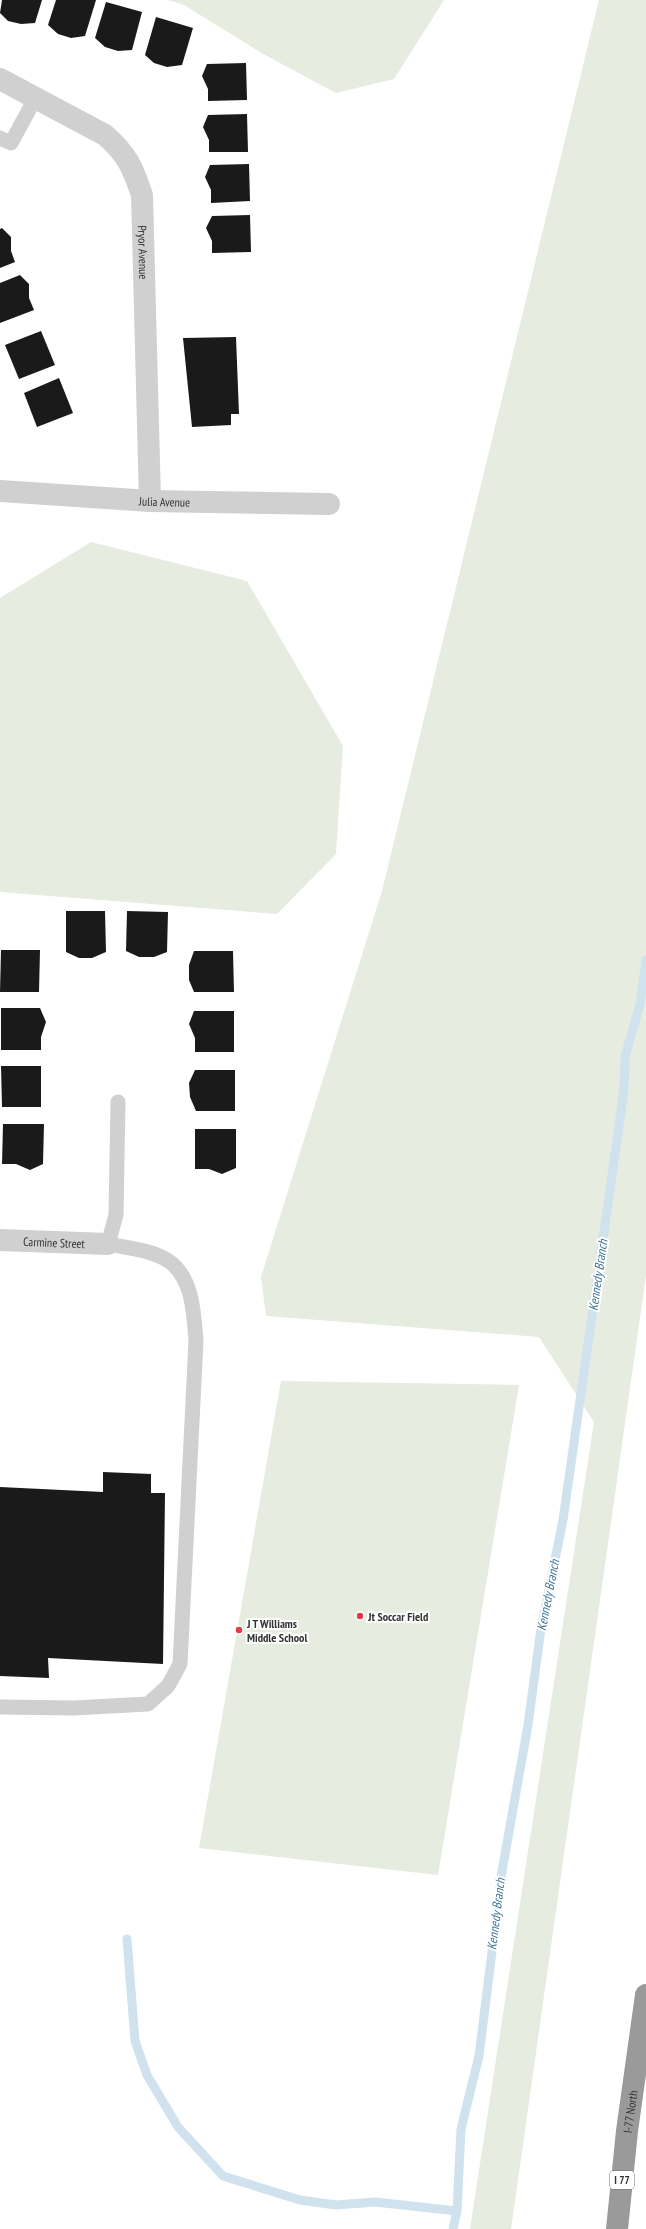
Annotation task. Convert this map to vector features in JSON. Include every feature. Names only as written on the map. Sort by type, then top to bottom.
[{"type":"highway","name":"I-77 North","points":[[616,2229],[627,2131],[646,1996]]},
{"type":"highway","points":[[604,2229],[627,2131]]},
{"type":"street","name":"Pryor Avenue","points":[[0,79],[105,135],[116,144],[133,168],[142,195],[150,501]]},
{"type":"street","name":"Julia Avenue","points":[[0,491],[150,501],[329,504]]},
{"type":"street","name":"Carmine Street","points":[[0,1240],[108,1244]]},
{"type":"lane","points":[[0,138],[11,143],[36,97]]},
{"type":"lane","points":[[0,1707],[74,1708],[148,1704],[168,1686],[180,1664],[196,1341],[194,1311],[187,1284],[170,1262],[148,1252],[108,1244],[116,1215],[118,1102]]},
{"type":"shaded area","points":[[168,0],[444,0],[394,79],[336,93],[265,55],[184,5]]},
{"type":"shaded area","points":[[599,0],[646,0],[646,1275],[511,2229],[470,2229],[594,1422],[539,1337],[266,1316],[261,1277],[382,891]]},
{"type":"shaded area","points":[[91,542],[247,581],[343,746],[336,854],[277,914],[0,892],[0,598]]},
{"type":"shaded area","name":"Jt Soccar Field","points":[[281,1381],[519,1385],[438,1875],[199,1848]]},
{"type":"building","points":[[2,0],[42,0],[35,23],[21,24],[8,21],[0,13]]},
{"type":"building","points":[[56,0],[96,0],[85,36],[71,38],[58,34],[48,25]]},
{"type":"building","points":[[106,2],[142,12],[132,50],[118,51],[105,47],[95,38]]},
{"type":"building","points":[[156,17],[193,28],[182,65],[167,67],[154,63],[145,55]]},
{"type":"building","points":[[246,63],[247,100],[208,101],[208,89],[202,76],[207,64]]},
{"type":"building","points":[[247,114],[248,152],[209,152],[209,140],[203,127],[208,115]]},
{"type":"building","points":[[249,164],[250,201],[211,203],[211,190],[205,177],[210,165]]},
{"type":"building","points":[[250,215],[251,252],[212,253],[212,241],[206,228],[212,216]]},
{"type":"building","points":[[2,228],[11,237],[11,251],[15,262],[0,268],[0,229]]},
{"type":"building","points":[[20,275],[29,284],[29,298],[34,310],[0,323],[0,283]]},
{"type":"building","points":[[41,331],[55,365],[19,379],[5,345]]},
{"type":"building","points":[[236,337],[239,414],[231,414],[231,425],[192,427],[183,338]]},
{"type":"building","points":[[59,378],[73,413],[37,427],[24,393]]},
{"type":"building","points":[[66,911],[105,911],[106,952],[92,958],[79,958],[66,952]]},
{"type":"building","points":[[127,911],[168,912],[167,952],[154,957],[139,957],[126,951]]},
{"type":"building","points":[[1,950],[40,950],[39,992],[0,992]]},
{"type":"building","points":[[194,951],[233,951],[234,992],[194,992],[189,980],[189,965]]},
{"type":"building","points":[[1,1008],[40,1008],[46,1022],[41,1037],[41,1050],[1,1050]]},
{"type":"building","points":[[194,1011],[234,1011],[234,1052],[195,1052],[195,1038],[189,1024]]},
{"type":"building","points":[[1,1066],[41,1066],[41,1107],[2,1107]]},
{"type":"building","points":[[195,1070],[235,1070],[235,1111],[196,1111],[190,1097],[189,1083]]},
{"type":"building","points":[[3,1124],[44,1124],[43,1164],[30,1170],[16,1164],[2,1164]]},
{"type":"building","points":[[195,1129],[236,1129],[236,1168],[222,1174],[209,1169],[195,1169]]},
{"type":"building","points":[[103,1472],[151,1474],[151,1493],[165,1493],[163,1664],[48,1658],[49,1678],[0,1676],[0,1487],[103,1492]]},
{"type":"waterway","name":"Kennedy Branch","points":[[453,2229],[457,2211],[461,2129],[479,2056],[502,1871],[528,1725],[541,1629],[563,1520],[624,1090],[625,1057],[640,1004],[646,960]]},
{"type":"waterway","points":[[127,1939],[135,2041],[147,2075],[178,2127],[223,2176],[300,2200],[336,2205],[375,2202],[457,2211]]},
{"type":"place","name":"Jt Soccar Field","points":[[360,1616]]},
{"type":"place","name":"J T Williams Middle School","points":[[239,1630]]}]
